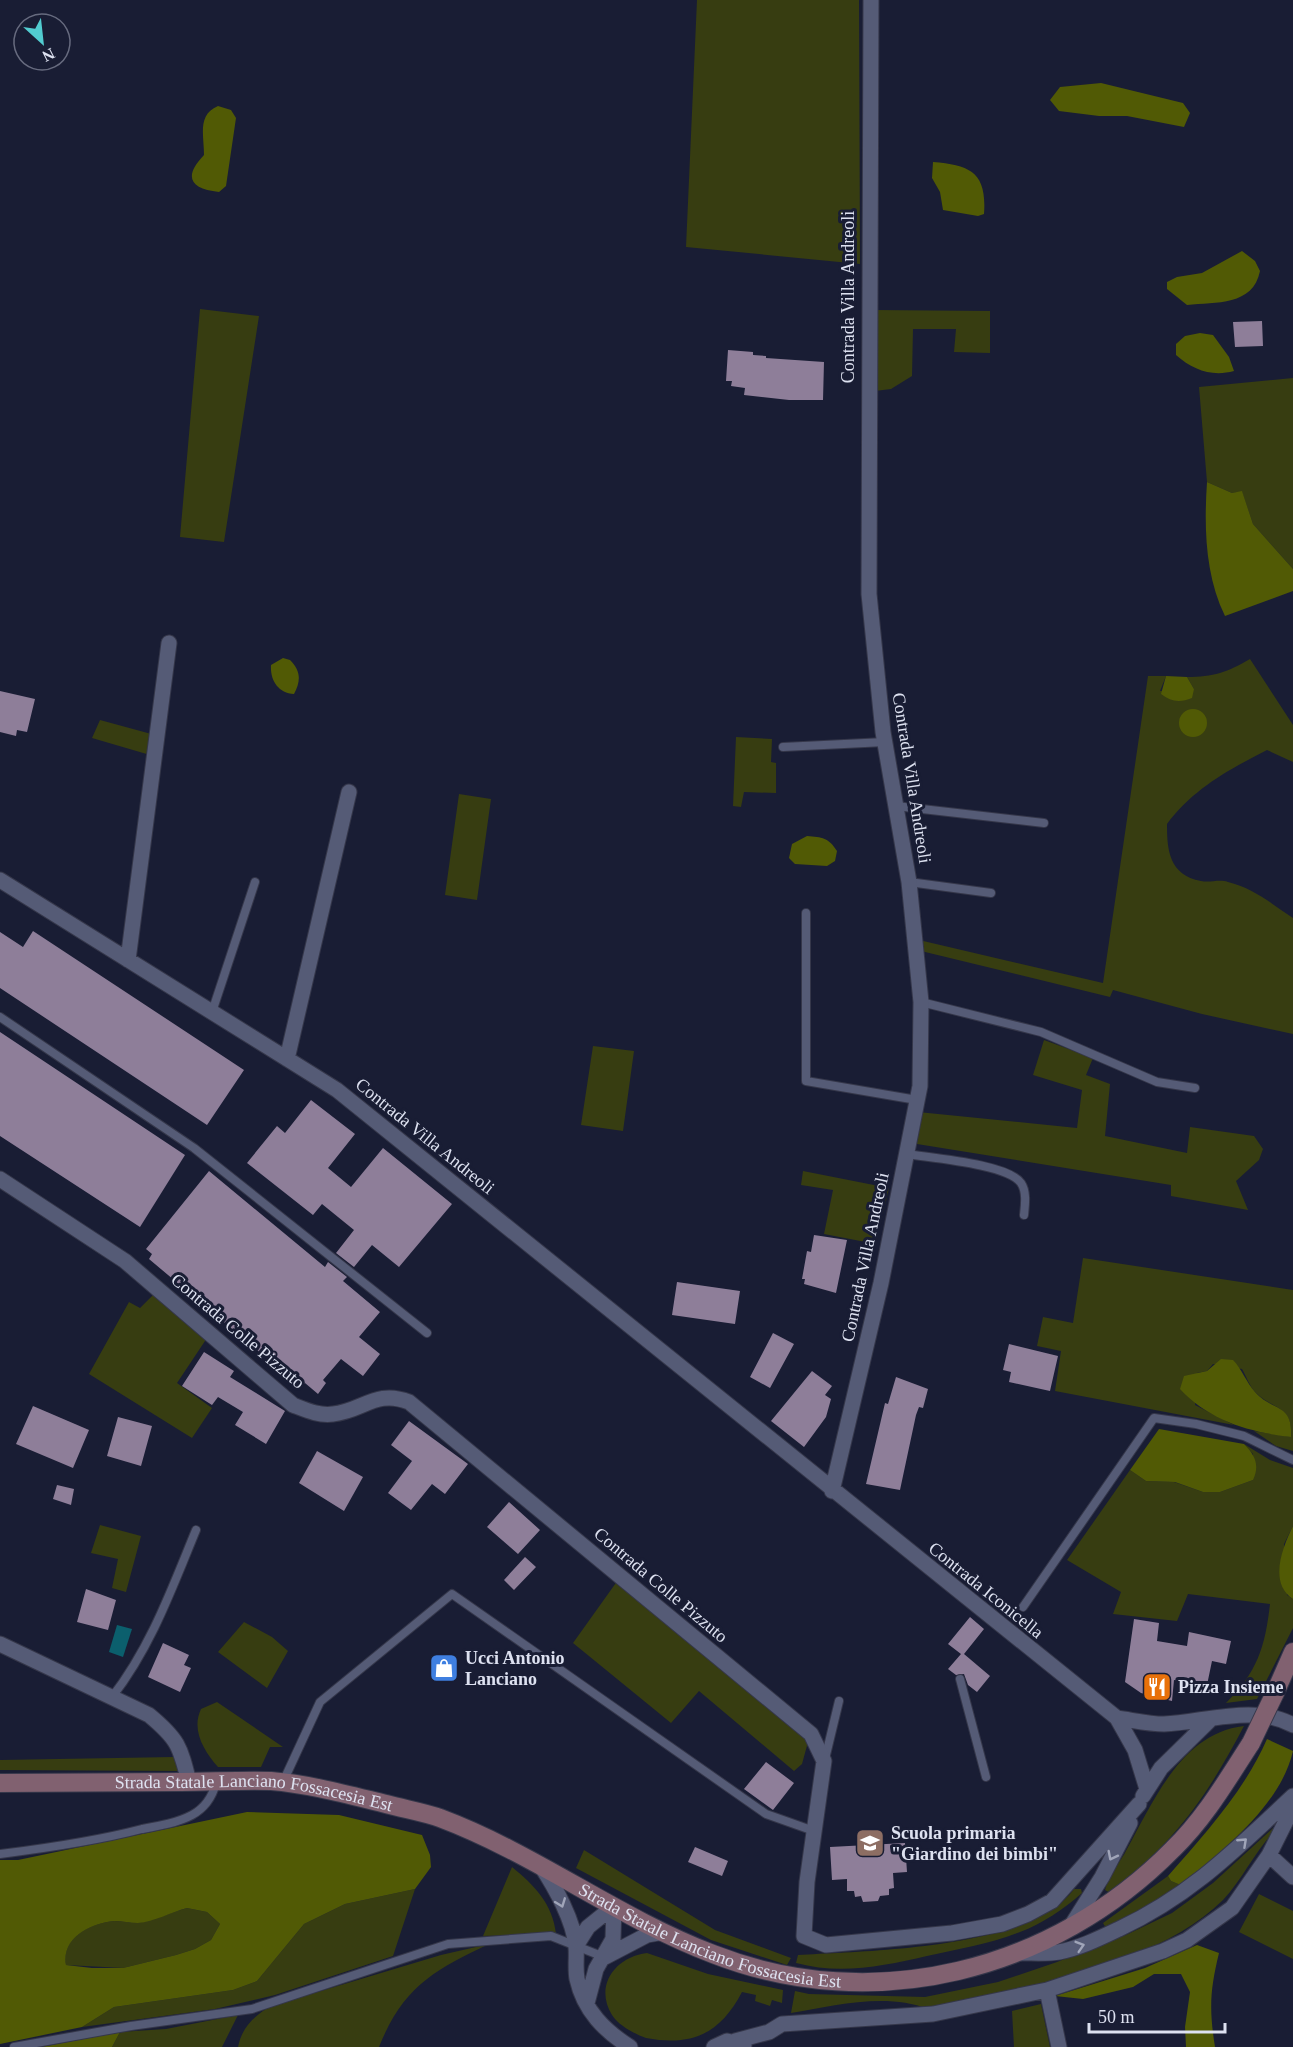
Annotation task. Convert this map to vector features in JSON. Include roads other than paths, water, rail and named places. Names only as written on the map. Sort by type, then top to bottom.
[{"type":"main road","name":"Strada Statale Lanciano Fossacesia Est","points":[[0,1783],[282,1783],[346,1794],[439,1818],[540,1863],[614,1906],[715,1955],[815,1980],[874,1984],[920,1978],[1022,1953],[1111,1902],[1173,1850],[1211,1806],[1251,1743],[1293,1652]]},
{"type":"street","name":"Contrada Villa Andreoli","points":[[0,880],[337,1090],[832,1491],[881,1283],[920,1086],[921,1002],[909,882],[885,742],[869,594],[871,0]]},
{"type":"street","points":[[128,960],[169,643]]},
{"type":"street","points":[[287,1059],[349,792]]},
{"type":"street","name":"Contrada Colle Pizzuto","points":[[0,1179],[124,1261],[293,1405],[317,1414],[333,1414],[375,1398],[397,1397],[409,1402],[811,1734],[824,1761]]},
{"type":"street","name":"Contrada Iconicella","points":[[832,1491],[1117,1718],[1135,1750],[1147,1790]]},
{"type":"street","points":[[0,1644],[149,1715],[169,1732],[181,1748],[189,1782]]},
{"type":"street","points":[[1117,1718],[1161,1724],[1210,1720],[1239,1714],[1280,1720],[1293,1725]]},
{"type":"street","points":[[1071,1926],[1102,1877],[1147,1790],[1182,1745],[1210,1720]]},
{"type":"street","points":[[824,1761],[807,1882],[804,1936],[826,1945],[952,1934],[1002,1924],[1028,1914],[1052,1901],[1139,1804]]},
{"type":"street","points":[[714,2047],[719,2043],[741,2044],[782,2024],[933,2013],[1047,1990],[1142,1959],[1187,1940],[1232,1908],[1269,1855],[1292,1809],[1292,1797]]},
{"type":"street","points":[[1022,1953],[1058,1953],[1084,1945],[1153,1913],[1185,1892],[1292,1797]]},
{"type":"street","points":[[1269,1855],[1293,1877]]},
{"type":"street","points":[[540,1863],[559,1896],[576,1946],[577,1980],[587,2003],[605,2029],[630,2047]]},
{"type":"street","points":[[576,1946],[588,1927],[614,1906]]},
{"type":"street","points":[[587,2003],[596,1969],[605,1957],[613,1939],[614,1906]]},
{"type":"street","points":[[605,1957],[647,1935],[664,1932]]},
{"type":"street","points":[[1047,1990],[1059,2047]]},
{"type":"street","points":[[761,2047],[769,2032]]},
{"type":"lane","points":[[783,747],[885,742]]},
{"type":"lane","points":[[896,806],[1044,823]]},
{"type":"lane","points":[[212,1012],[255,882]]},
{"type":"lane","points":[[909,882],[991,893]]},
{"type":"lane","points":[[806,913],[806,1081],[917,1100]]},
{"type":"lane","points":[[921,1002],[1041,1032],[1157,1082],[1194,1088]]},
{"type":"lane","points":[[0,1017],[194,1148],[427,1333]]},
{"type":"lane","points":[[907,1154],[999,1170],[1015,1177],[1022,1185],[1024,1193],[1024,1215]]},
{"type":"lane","points":[[1023,1607],[1154,1418],[1196,1424],[1244,1436],[1293,1460]]},
{"type":"lane","points":[[112,1697],[132,1671],[151,1636],[196,1530]]},
{"type":"lane","points":[[282,1783],[320,1702],[452,1594],[766,1814],[814,1831]]},
{"type":"lane","points":[[960,1679],[986,1778]]},
{"type":"lane","points":[[824,1761],[839,1701]]},
{"type":"lane","points":[[0,1854],[82,1842],[173,1822],[191,1816],[205,1806],[217,1782]]},
{"type":"lane","points":[[14,2047],[131,2026],[252,2009],[448,1944],[551,1936],[605,1957]]},
{"type":"place","name":"Ucci Antonio Lanciano","points":[[444,1668]]},
{"type":"place","name":"Pizza Insieme","points":[[1157,1687]]},
{"type":"place","name":"Scuola primaria \"Giardino dei bimbi\"","points":[[870,1843]]}]
